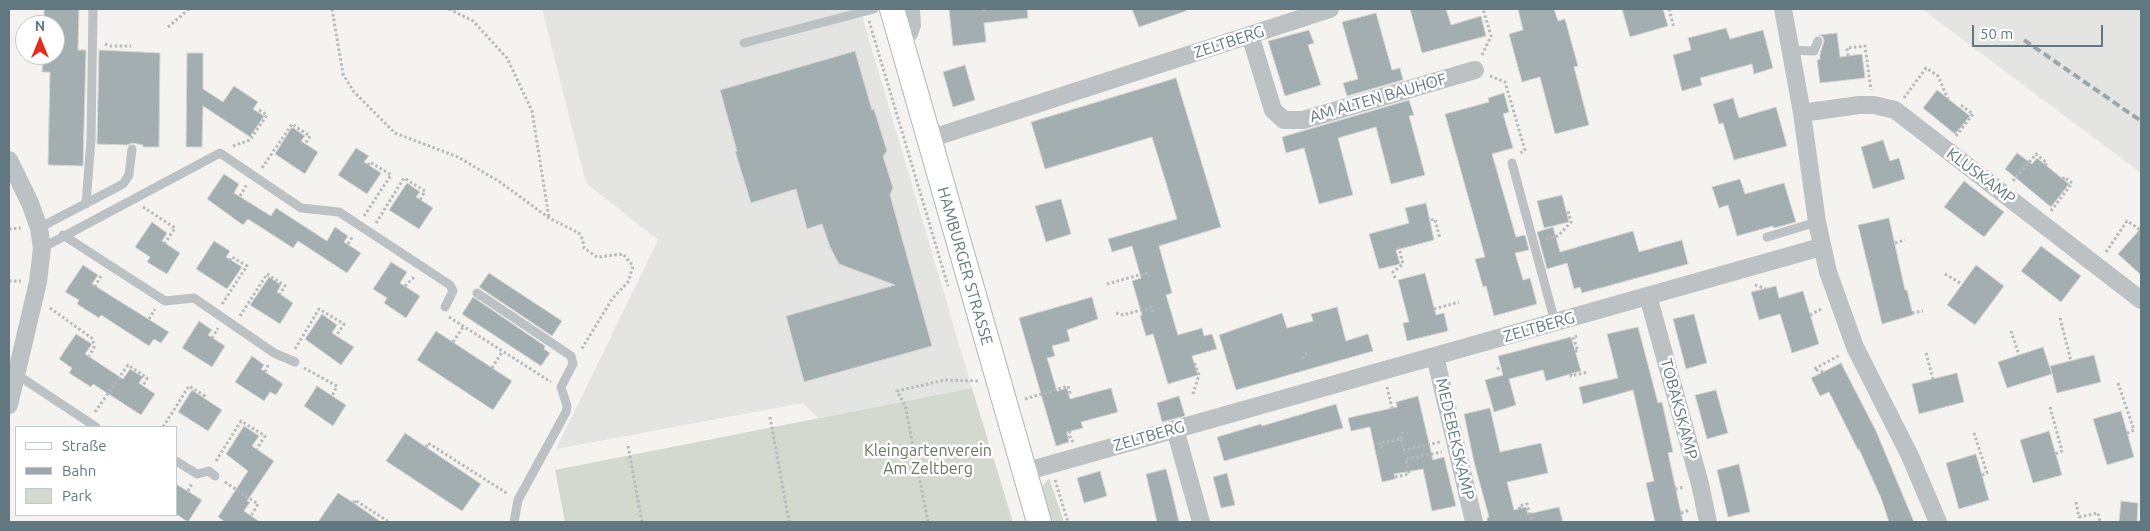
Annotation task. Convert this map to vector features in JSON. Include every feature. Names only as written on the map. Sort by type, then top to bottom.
[{"type":"main road","name":"HAMBURGER STRASSE","points":[[892,9],[1039,522]]},
{"type":"street","points":[[900,38],[909,33],[912,24],[911,9]]},
{"type":"street","name":"ZELTBERG","points":[[929,139],[1330,9]]},
{"type":"street","points":[[1783,9],[1802,113],[1821,247],[1837,300],[1855,347],[1914,464],[1938,522]]},
{"type":"street","name":"AM ALTEN BAUHOF","points":[[1250,35],[1273,110],[1284,120],[1303,120],[1475,70]]},
{"type":"street","name":"KLUSKAMP","points":[[1802,113],[1859,104],[1895,110],[2141,300]]},
{"type":"street","points":[[9,160],[40,228],[42,248],[38,282],[9,405]]},
{"type":"street","name":"ZELTBERG","points":[[1024,472],[1821,247]]},
{"type":"street","name":"TOBAKSKAMP","points":[[1648,296],[1700,484],[1708,522]]},
{"type":"street","name":"MEDEBEKSKAMP","points":[[1436,356],[1474,522]]},
{"type":"street","points":[[1175,429],[1201,522]]},
{"type":"lane","points":[[86,204],[91,139],[93,9]]},
{"type":"lane","points":[[744,43],[870,10]]},
{"type":"lane","points":[[1790,50],[1814,50],[1818,41]]},
{"type":"lane","points":[[40,228],[123,184],[129,175],[132,149]]},
{"type":"lane","points":[[42,248],[220,153],[301,208],[339,212],[450,285],[453,291],[445,307]]},
{"type":"lane","points":[[1512,163],[1556,322]]},
{"type":"lane","points":[[1767,237],[1817,222]]},
{"type":"lane","points":[[64,235],[165,301],[194,298],[274,353],[291,361]]},
{"type":"lane","points":[[477,293],[571,356],[573,364],[560,387],[567,406],[566,412],[518,500],[514,522]]},
{"type":"lane","points":[[16,374],[92,425]]},
{"type":"lane","points":[[178,461],[197,474],[212,474]]},
{"type":"path","points":[[168,27],[189,9]]},
{"type":"path","points":[[332,9],[342,74],[354,92],[395,133],[458,157],[500,182],[549,218],[579,233],[583,240],[584,248],[596,256],[623,254],[633,266],[628,282],[612,299],[573,364]]},
{"type":"path","points":[[449,9],[473,21],[507,58],[532,111],[549,218]]},
{"type":"path","points":[[1483,9],[1491,36],[1475,70],[1505,82],[1525,150],[1513,157],[1512,163]]},
{"type":"path","points":[[1669,9],[1674,28]]},
{"type":"path","points":[[870,10],[949,288]]},
{"type":"path","points":[[106,44],[111,46],[131,46]]},
{"type":"path","points":[[1848,56],[1847,48],[1865,46],[1874,105]]},
{"type":"path","points":[[1895,110],[1926,68],[1938,76],[1948,99]]},
{"type":"path","points":[[1946,149],[1973,114],[1962,106],[1960,109]]},
{"type":"path","points":[[223,155],[228,148],[250,140],[267,115],[259,110],[258,112]]},
{"type":"path","points":[[256,177],[292,124],[310,136],[305,144]]},
{"type":"path","points":[[2003,193],[2036,154],[2047,163],[2045,165]]},
{"type":"path","points":[[359,225],[391,175],[370,162],[368,165]]},
{"type":"path","points":[[2042,223],[2072,183],[2064,177],[2063,179]]},
{"type":"path","points":[[370,232],[404,178],[425,192],[420,200]]},
{"type":"path","points":[[130,200],[175,228],[166,243]]},
{"type":"path","points":[[1534,242],[1558,236],[1570,222],[1568,211],[1566,211]]},
{"type":"path","points":[[1431,220],[1435,220],[1440,239]]},
{"type":"path","points":[[2097,265],[2127,221],[2138,228],[2141,238]]},
{"type":"path","points":[[1895,243],[1905,240]]},
{"type":"path","points":[[1395,278],[1394,272],[1403,264],[1398,248],[1396,248]]},
{"type":"path","points":[[216,313],[247,266],[232,256],[230,260]]},
{"type":"path","points":[[1107,284],[1146,273],[1147,277]]},
{"type":"path","points":[[234,325],[267,274],[285,286],[280,294]]},
{"type":"path","points":[[1945,274],[1962,284]]},
{"type":"path","points":[[1755,285],[1766,289]]},
{"type":"path","points":[[34,297],[93,338],[94,348],[89,356]]},
{"type":"path","points":[[1434,309],[1458,302]]},
{"type":"path","points":[[445,307],[450,318],[560,387]]},
{"type":"path","points":[[1116,314],[1123,315],[1152,307],[1153,312]]},
{"type":"path","points":[[332,396],[338,386],[291,361],[319,309],[344,324],[336,336]]},
{"type":"path","points":[[1912,314],[1923,310]]},
{"type":"path","points":[[2060,318],[2071,361]]},
{"type":"path","points":[[453,342],[463,327]]},
{"type":"path","points":[[2011,331],[2019,355]]},
{"type":"path","points":[[1574,336],[1578,350],[1575,351]]},
{"type":"path","points":[[1823,372],[1814,369],[1855,347]]},
{"type":"path","points":[[492,368],[502,352]]},
{"type":"path","points":[[1302,358],[1307,353]]},
{"type":"path","points":[[1926,353],[1933,379]]},
{"type":"path","points":[[1193,394],[1199,375],[1194,361]]},
{"type":"path","points":[[92,425],[128,365],[148,378],[143,386]]},
{"type":"path","points":[[1571,374],[1571,376],[1588,372]]},
{"type":"path","points":[[928,522],[905,405],[898,391],[945,380],[985,381]]},
{"type":"path","points":[[2118,384],[2134,430],[2127,432]]},
{"type":"path","points":[[164,426],[189,386],[205,396],[203,398]]},
{"type":"path","points":[[1019,400],[1068,386],[1069,394]]},
{"type":"path","points":[[2050,407],[2062,451],[2056,454]]},
{"type":"path","points":[[770,417],[788,522]]},
{"type":"path","points":[[251,516],[258,504],[212,474],[241,421],[265,436],[257,449]]},
{"type":"path","points":[[1402,432],[1401,439],[1404,450],[1456,443]]},
{"type":"path","points":[[1974,433],[1987,473],[1982,475]]},
{"type":"path","points":[[1383,447],[1380,447],[1379,443],[1401,439]]},
{"type":"path","points":[[426,447],[428,443],[518,500]]},
{"type":"path","points":[[1394,477],[1409,474],[1406,459],[1456,443]]},
{"type":"path","points":[[628,446],[642,522]]},
{"type":"path","points":[[462,471],[465,467]]},
{"type":"path","points":[[1055,478],[1068,522]]},
{"type":"path","points":[[354,503],[356,500],[389,522]]},
{"type":"path","points":[[2076,502],[2079,518],[2098,513],[2100,522]]},
{"type":"path","points":[[1520,509],[1519,506],[1527,504],[1532,522]]},
{"type":"shaded area","points":[[542,9],[860,9],[972,388],[818,418],[803,403],[556,449],[658,240],[586,183]]},
{"type":"shaded area","points":[[1922,9],[2141,9],[2141,173]]},
{"type":"green space","name":"Kleingartenverein Am Zeltberg","points":[[972,388],[1013,522],[565,522],[555,470]]},
{"type":"green space","points":[[1049,478],[1064,522],[1052,522],[1042,487]]},
{"type":"building","points":[[44,9],[79,9],[78,50],[86,50],[83,166],[48,165],[50,72],[42,72],[42,65],[65,65],[65,15],[44,15]]},
{"type":"building","points":[[949,9],[1027,9],[1028,18],[984,23],[986,42],[953,46]]},
{"type":"building","points":[[1132,9],[1186,9],[1186,11],[1139,27]]},
{"type":"building","points":[[1410,9],[1446,9],[1451,25],[1481,16],[1486,36],[1422,53]]},
{"type":"building","points":[[1518,9],[1554,9],[1558,21],[1565,19],[1578,66],[1574,67],[1589,125],[1555,134],[1540,77],[1522,82],[1509,34],[1523,30]]},
{"type":"building","points":[[1622,9],[1663,9],[1668,26],[1630,37]]},
{"type":"building","points":[[1376,13],[1392,70],[1400,68],[1403,80],[1347,96],[1343,83],[1358,79],[1342,22]]},
{"type":"building","points":[[1726,28],[1730,39],[1763,30],[1773,68],[1754,74],[1752,64],[1700,78],[1702,85],[1682,91],[1673,55],[1691,50],[1688,38]]},
{"type":"building","points":[[1309,30],[1314,43],[1308,45],[1321,85],[1285,96],[1268,41]]},
{"type":"building","points":[[1837,33],[1840,57],[1862,54],[1865,78],[1820,83],[1817,60],[1820,59],[1824,41],[1823,37],[1819,35]]},
{"type":"building","points":[[99,50],[160,53],[159,147],[143,147],[143,145],[132,143],[127,145],[97,144]]},
{"type":"building","points":[[855,51],[872,110],[874,109],[887,151],[883,156],[893,188],[890,195],[932,346],[804,382],[786,316],[895,285],[839,264],[830,247],[822,224],[807,229],[796,189],[751,203],[735,151],[737,151],[720,90]]},
{"type":"building","points":[[187,53],[203,53],[203,89],[223,102],[234,86],[258,102],[253,109],[264,116],[250,137],[203,106],[202,147],[186,147]]},
{"type":"building","points":[[965,65],[975,100],[953,107],[943,72]]},
{"type":"building","points":[[1176,78],[1221,227],[1159,246],[1172,293],[1166,295],[1178,335],[1202,328],[1204,336],[1212,334],[1217,349],[1192,356],[1198,375],[1168,384],[1153,334],[1146,336],[1140,316],[1142,315],[1132,281],[1141,278],[1132,246],[1112,252],[1108,239],[1177,219],[1152,137],[1045,169],[1031,122]]},
{"type":"building","points":[[1937,90],[1970,116],[1955,134],[1923,108]]},
{"type":"building","points":[[1504,93],[1509,112],[1503,114],[1513,148],[1492,154],[1516,237],[1525,235],[1529,250],[1515,253],[1523,280],[1530,278],[1537,304],[1494,316],[1486,286],[1483,287],[1475,259],[1485,257],[1445,114],[1489,102],[1488,98]]},
{"type":"building","points":[[1733,98],[1739,118],[1776,107],[1787,146],[1734,160],[1723,123],[1719,124],[1713,104]]},
{"type":"building","points":[[1409,100],[1414,115],[1409,116],[1425,175],[1391,184],[1376,127],[1338,138],[1353,195],[1319,204],[1304,148],[1286,153],[1282,137]]},
{"type":"building","points":[[292,127],[305,136],[301,141],[318,152],[305,174],[275,154]]},
{"type":"building","points":[[1883,140],[1890,161],[1899,158],[1905,179],[1873,189],[1861,147]]},
{"type":"building","points":[[356,148],[369,156],[364,162],[381,173],[367,194],[338,175]]},
{"type":"building","points":[[2017,153],[2032,164],[2037,158],[2069,184],[2051,207],[2005,169]]},
{"type":"building","points":[[224,174],[239,184],[234,193],[271,216],[276,208],[327,241],[335,227],[348,236],[344,242],[361,253],[347,273],[298,241],[293,248],[248,219],[243,225],[207,199]]},
{"type":"building","points":[[1740,179],[1745,194],[1784,183],[1796,222],[1737,236],[1728,205],[1719,208],[1712,187]]},
{"type":"building","points":[[1964,181],[2004,212],[1984,237],[1944,207]]},
{"type":"building","points":[[407,183],[420,192],[416,197],[433,208],[419,229],[389,210]]},
{"type":"building","points":[[1562,195],[1569,222],[1544,228],[1537,201]]},
{"type":"building","points":[[1061,199],[1071,234],[1046,242],[1035,206]]},
{"type":"building","points":[[1426,203],[1434,240],[1396,250],[1400,264],[1379,269],[1369,234],[1409,223],[1405,208]]},
{"type":"building","points":[[1889,218],[1905,290],[1907,290],[1913,315],[1882,324],[1858,225]]},
{"type":"building","points":[[152,222],[167,233],[162,241],[180,253],[167,274],[147,262],[150,257],[135,247]]},
{"type":"building","points":[[1553,227],[1560,252],[1633,231],[1639,252],[1682,240],[1688,264],[1582,293],[1580,287],[1574,289],[1567,263],[1547,269],[1537,232]]},
{"type":"building","points":[[2141,228],[2141,275],[2118,254]]},
{"type":"building","points":[[214,241],[230,251],[226,257],[242,267],[227,289],[196,269]]},
{"type":"building","points":[[2041,246],[2081,276],[2061,302],[2021,271]]},
{"type":"building","points":[[391,262],[407,272],[400,283],[420,296],[406,318],[384,303],[387,298],[373,289]]},
{"type":"building","points":[[83,265],[98,275],[92,284],[169,332],[161,343],[154,339],[149,346],[101,315],[99,318],[77,304],[79,300],[65,292]]},
{"type":"building","points":[[1976,265],[2004,286],[1975,325],[1947,305]]},
{"type":"building","points":[[489,273],[562,321],[552,336],[479,287]]},
{"type":"building","points":[[1425,273],[1436,315],[1444,313],[1448,331],[1407,341],[1403,323],[1409,322],[1398,280]]},
{"type":"building","points":[[269,277],[281,285],[277,292],[293,303],[280,324],[250,305]]},
{"type":"building","points":[[1776,286],[1779,298],[1803,291],[1819,344],[1792,353],[1780,314],[1759,320],[1751,292]]},
{"type":"building","points":[[473,297],[545,346],[544,349],[550,353],[541,366],[462,314]]},
{"type":"building","points":[[1092,297],[1098,319],[1067,330],[1070,341],[1052,346],[1055,356],[1047,358],[1057,391],[1067,388],[1070,399],[1111,388],[1118,412],[1081,422],[1083,428],[1067,432],[1069,442],[1056,446],[1019,318]]},
{"type":"building","points":[[1337,307],[1346,341],[1368,334],[1373,351],[1236,390],[1219,335],[1282,313],[1287,328],[1313,321],[1311,314]]},
{"type":"building","points":[[322,314],[337,325],[332,333],[354,347],[341,365],[305,339]]},
{"type":"building","points":[[1694,314],[1707,363],[1686,369],[1673,319]]},
{"type":"building","points":[[199,321],[212,330],[208,335],[225,346],[212,367],[182,348]]},
{"type":"building","points":[[1638,327],[1658,403],[1662,402],[1673,452],[1668,453],[1683,522],[1655,522],[1646,483],[1654,481],[1633,390],[1583,404],[1579,387],[1618,378],[1607,334]]},
{"type":"building","points":[[436,331],[512,381],[493,410],[417,360]]},
{"type":"building","points":[[76,334],[92,344],[85,354],[123,379],[130,369],[143,377],[139,383],[155,394],[141,415],[93,384],[91,387],[69,373],[72,368],[59,359]]},
{"type":"building","points":[[1571,337],[1581,371],[1546,381],[1543,370],[1509,379],[1516,405],[1494,412],[1485,380],[1503,375],[1498,356]]},
{"type":"building","points":[[2043,347],[2052,374],[2007,388],[1998,362]]},
{"type":"building","points":[[2094,355],[2101,382],[2057,393],[2050,366]]},
{"type":"building","points":[[252,356],[264,365],[261,369],[283,384],[276,395],[270,392],[264,401],[235,382]]},
{"type":"building","points":[[1841,363],[1876,431],[1914,522],[1889,522],[1881,498],[1859,449],[1829,392],[1820,396],[1811,378]]},
{"type":"building","points":[[1957,373],[1964,402],[1919,414],[1912,384]]},
{"type":"building","points":[[317,386],[346,405],[333,426],[304,406]]},
{"type":"building","points":[[192,390],[222,410],[208,431],[178,412]]},
{"type":"building","points":[[1716,390],[1728,433],[1707,439],[1695,395]]},
{"type":"building","points":[[1179,396],[1185,416],[1162,422],[1157,403]]},
{"type":"building","points":[[1418,396],[1433,460],[1444,457],[1456,506],[1432,511],[1423,469],[1394,474],[1395,479],[1382,482],[1370,427],[1351,431],[1348,418],[1397,407],[1396,402]]},
{"type":"building","points":[[1336,404],[1343,428],[1224,461],[1217,437]]},
{"type":"building","points":[[1490,408],[1500,452],[1541,443],[1548,473],[1507,482],[1514,510],[1526,507],[1528,514],[1559,507],[1563,522],[1487,522],[1489,517],[1474,462],[1464,414]]},
{"type":"building","points":[[2121,411],[2134,457],[2107,465],[2093,419]]},
{"type":"building","points":[[244,426],[259,436],[252,446],[274,461],[247,501],[250,502],[244,511],[260,522],[225,522],[218,517],[248,471],[226,454]]},
{"type":"building","points":[[2049,431],[2062,475],[2033,483],[2020,440]]},
{"type":"building","points":[[405,433],[481,484],[462,511],[386,461]]},
{"type":"building","points":[[1976,454],[1989,500],[1959,509],[1946,463]]},
{"type":"building","points":[[1739,464],[1750,512],[1728,517],[1717,470]]},
{"type":"building","points":[[1166,469],[1179,522],[1157,522],[1146,474]]},
{"type":"building","points":[[1100,471],[1107,496],[1084,503],[1077,478]]},
{"type":"building","points":[[1227,473],[1235,505],[1221,508],[1213,477]]},
{"type":"building","points":[[178,485],[202,500],[188,522],[178,515]]},
{"type":"building","points":[[338,493],[354,503],[381,522],[318,522]]},
{"type":"building","points":[[2121,501],[2138,503],[2137,522],[2119,522]]},
{"type":"railway","points":[[2024,40],[2141,121]]}]
